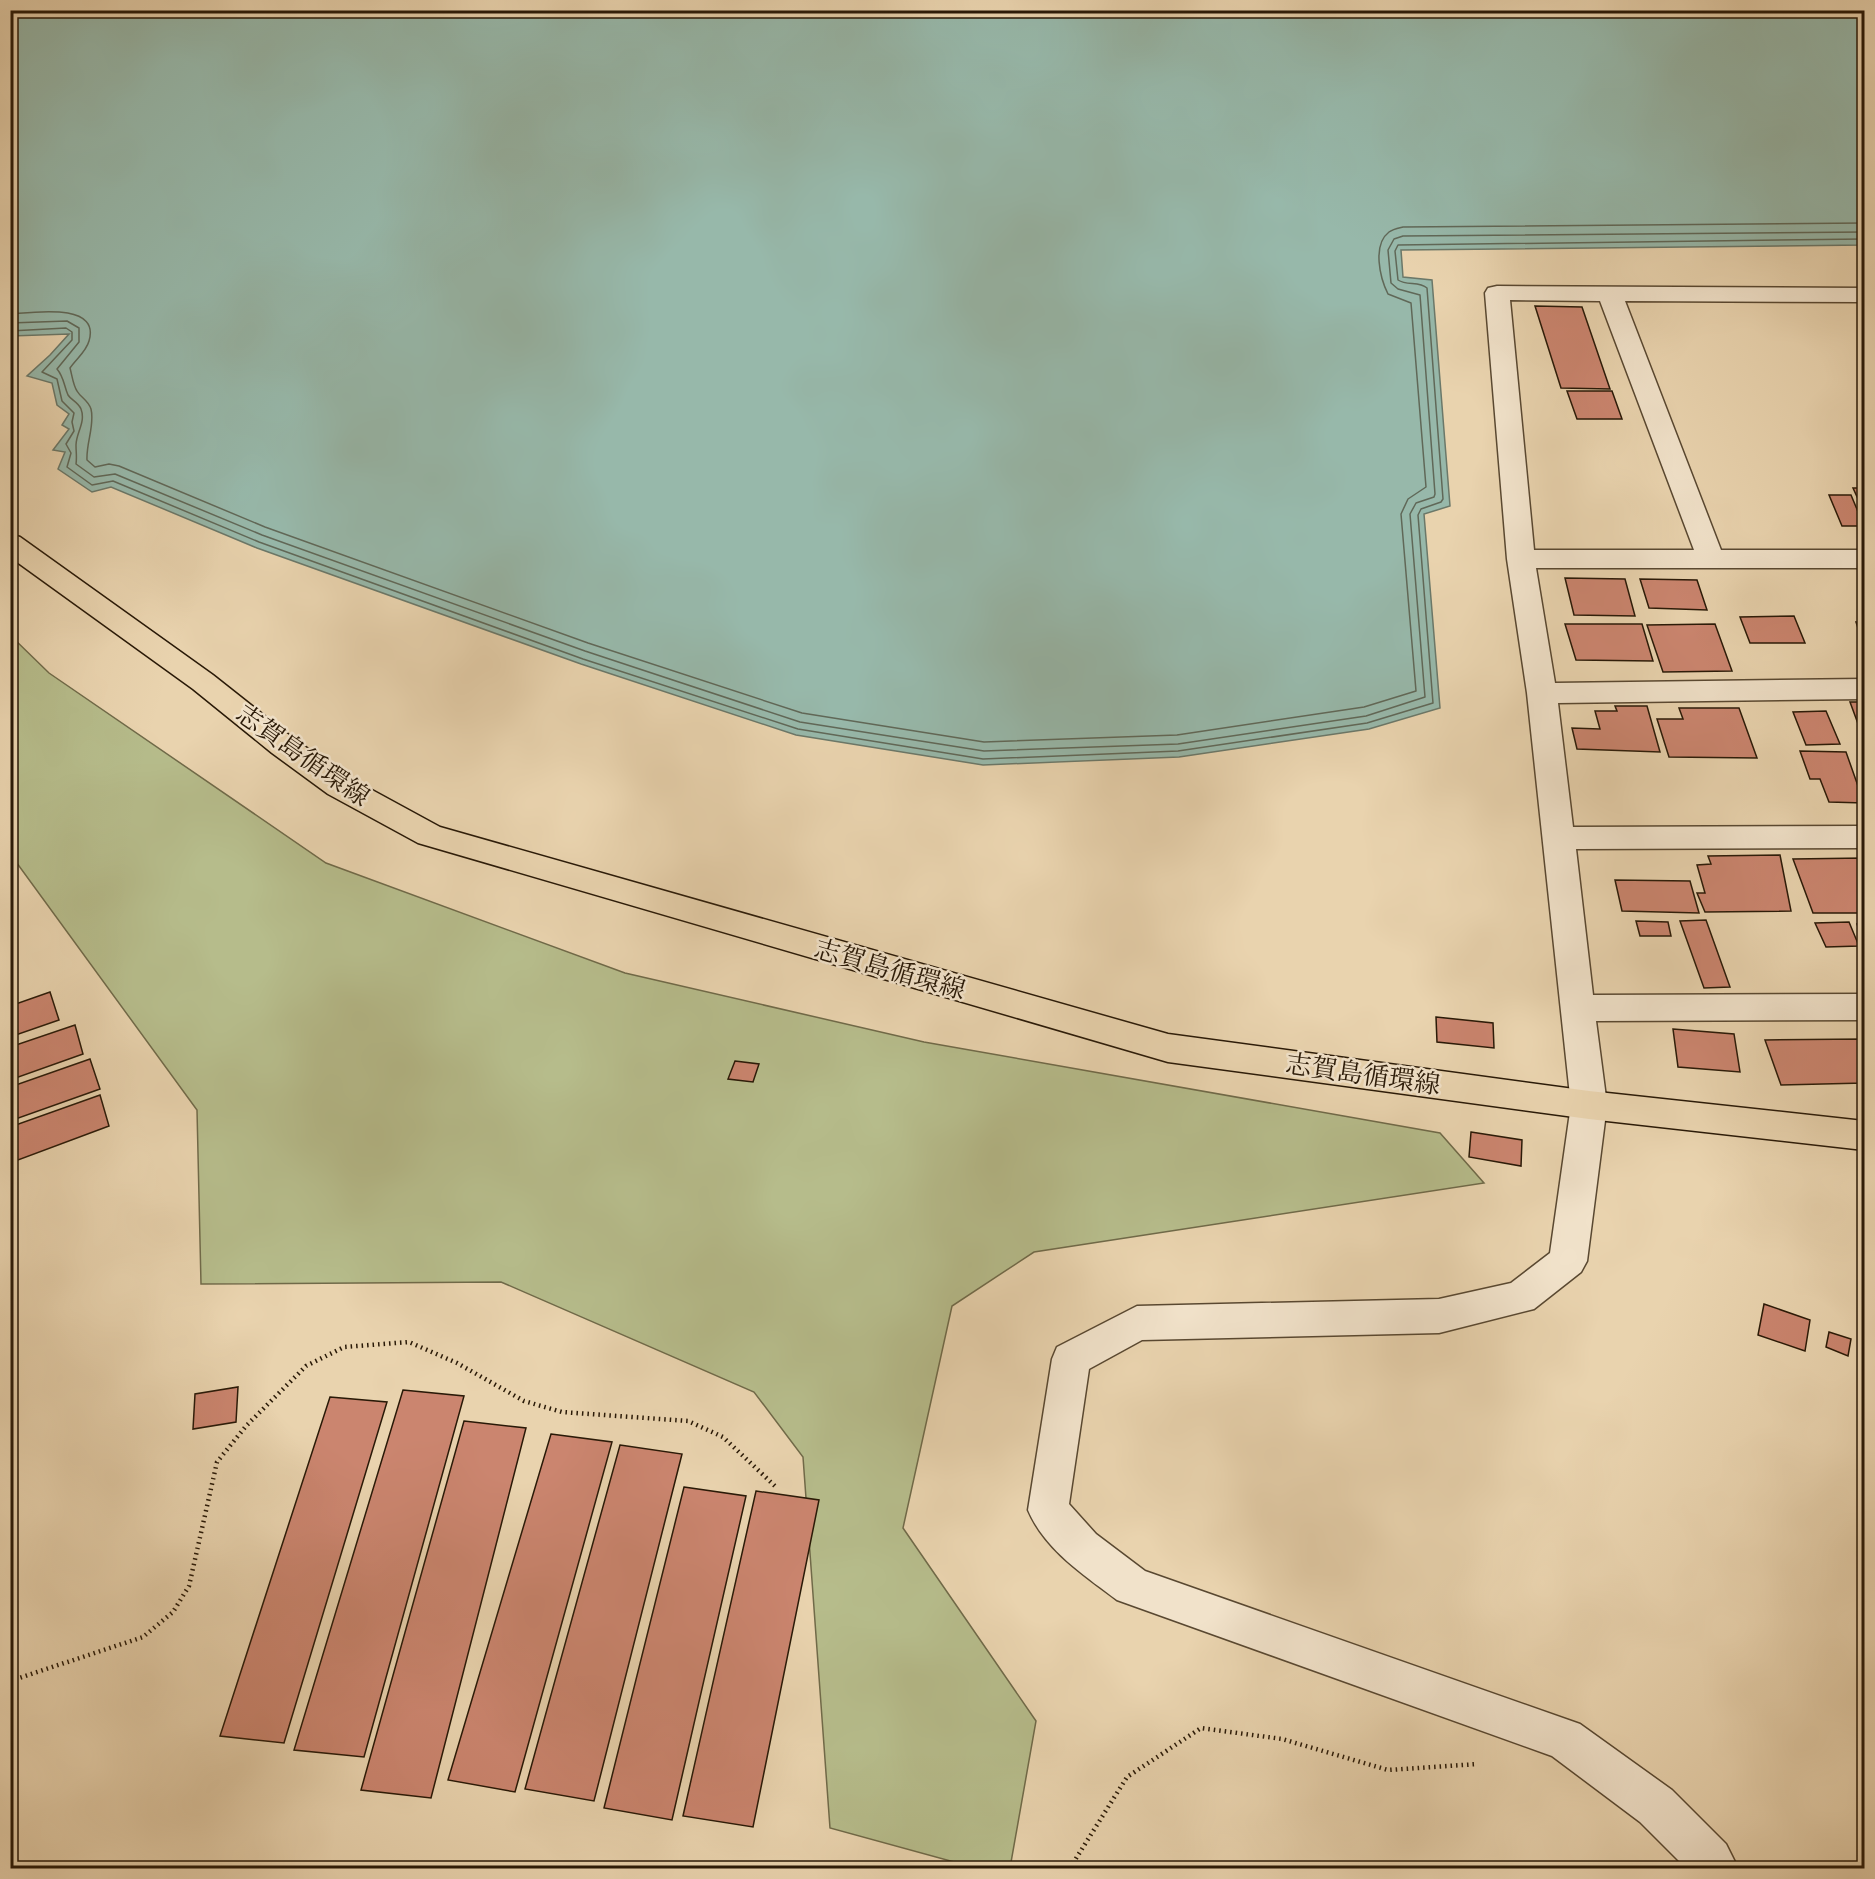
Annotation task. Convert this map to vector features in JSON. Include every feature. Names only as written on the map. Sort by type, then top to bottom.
[{"type":"main road","name":"志賀島循環線","points":[[10,543],[203,682],[283,746],[339,786],[429,835],[1168,1048],[1589,1105],[1864,1136]]},
{"type":"street","points":[[1715,1869],[1710,1860],[1656,1806],[1565,1739],[1132,1586],[1081,1548],[1048,1510],[1071,1359],[1137,1323],[1439,1316],[1521,1297],[1568,1261],[1589,1105],[1542,693],[1521,559],[1497,293],[1864,295]]},
{"type":"street","points":[[1610,294],[1711,559]]},
{"type":"street","points":[[1521,559],[1864,559]]},
{"type":"street","points":[[1542,693],[1864,689]]},
{"type":"street","points":[[1559,838],[1864,837]]},
{"type":"street","points":[[1578,1008],[1864,1007]]},
{"type":"path","points":[[10,1681],[142,1637],[174,1612],[189,1586],[217,1462],[246,1426],[306,1366],[344,1347],[409,1342],[457,1363],[524,1401],[561,1412],[688,1421],[723,1437],[776,1487]]},
{"type":"path","points":[[1070,1869],[1127,1777],[1201,1728],[1282,1739],[1388,1770],[1489,1764]]},
{"type":"green space","points":[[10,635],[49,673],[326,863],[625,973],[924,1042],[1440,1133],[1484,1183],[1034,1252],[952,1306],[903,1528],[1036,1721],[1010,1868],[976,1868],[830,1828],[803,1457],[754,1392],[501,1282],[201,1284],[197,1110],[11,855]]},
{"type":"water","points":[[11,10],[1864,11],[1864,245],[1401,250],[1403,277],[1432,280],[1450,506],[1424,514],[1440,708],[1369,729],[1179,757],[983,765],[796,735],[581,664],[257,548],[111,487],[92,492],[58,469],[65,452],[53,450],[69,429],[62,425],[69,414],[57,405],[52,383],[27,376],[69,334],[11,336]]},
{"type":"building","points":[[1535,306],[1582,307],[1610,389],[1561,388]]},
{"type":"building","points":[[1567,391],[1612,391],[1622,419],[1577,419]]},
{"type":"building","points":[[1853,488],[1864,488],[1864,512]]},
{"type":"building","points":[[1829,495],[1851,495],[1864,526],[1842,526]]},
{"type":"building","points":[[1565,578],[1625,579],[1635,616],[1574,615]]},
{"type":"building","points":[[1640,579],[1697,580],[1707,610],[1649,608]]},
{"type":"building","points":[[1794,616],[1805,643],[1750,643],[1740,617]]},
{"type":"building","points":[[1856,622],[1864,622],[1864,646]]},
{"type":"building","points":[[1565,624],[1642,624],[1653,661],[1576,660]]},
{"type":"building","points":[[1715,624],[1732,671],[1663,672],[1647,625]]},
{"type":"building","points":[[1850,702],[1864,702],[1864,740]]},
{"type":"building","points":[[1615,706],[1647,706],[1660,752],[1577,749],[1572,728],[1600,729],[1595,711],[1617,711]]},
{"type":"building","points":[[1679,708],[1739,708],[1757,758],[1669,757],[1657,719],[1683,719]]},
{"type":"building","points":[[1826,711],[1840,744],[1806,745],[1793,712]]},
{"type":"building","points":[[1800,751],[1846,752],[1864,803],[1829,802],[1820,779],[1810,779]]},
{"type":"building","points":[[1780,855],[1791,911],[1705,912],[1697,893],[1705,893],[1697,865],[1711,864],[1708,856]]},
{"type":"building","points":[[1864,858],[1864,913],[1813,913],[1793,859]]},
{"type":"building","points":[[1615,880],[1690,881],[1699,913],[1622,911]]},
{"type":"building","points":[[1706,920],[1730,987],[1704,988],[1680,921]]},
{"type":"building","points":[[1636,921],[1668,922],[1671,936],[1640,936]]},
{"type":"building","points":[[1849,922],[1859,946],[1826,947],[1815,923]]},
{"type":"building","points":[[1857,924],[1864,924],[1864,945]]},
{"type":"building","points":[[50,992],[59,1020],[10,1037],[10,1006]]},
{"type":"building","points":[[1436,1017],[1493,1023],[1494,1048],[1437,1042]]},
{"type":"building","points":[[75,1025],[83,1054],[10,1080],[10,1047]]},
{"type":"building","points":[[1673,1029],[1734,1034],[1740,1072],[1678,1067]]},
{"type":"building","points":[[1864,1039],[1864,1083],[1781,1085],[1765,1040]]},
{"type":"building","points":[[90,1059],[100,1089],[10,1121],[10,1087]]},
{"type":"building","points":[[735,1061],[759,1064],[753,1082],[728,1079]]},
{"type":"building","points":[[100,1095],[109,1126],[10,1163],[10,1127]]},
{"type":"building","points":[[1471,1132],[1522,1140],[1521,1166],[1469,1157]]},
{"type":"building","points":[[1764,1304],[1810,1320],[1805,1351],[1758,1335]]},
{"type":"building","points":[[1829,1332],[1851,1339],[1848,1356],[1826,1347]]},
{"type":"building","points":[[238,1387],[236,1422],[193,1429],[195,1394]]},
{"type":"building","points":[[403,1390],[464,1396],[364,1757],[294,1750]]},
{"type":"building","points":[[330,1397],[387,1402],[284,1743],[220,1736]]},
{"type":"building","points":[[464,1421],[526,1428],[431,1798],[361,1790]]},
{"type":"building","points":[[551,1434],[612,1442],[515,1792],[448,1780]]},
{"type":"building","points":[[620,1445],[682,1454],[594,1801],[525,1789]]},
{"type":"building","points":[[684,1487],[746,1496],[672,1820],[604,1808]]},
{"type":"building","points":[[756,1491],[819,1500],[753,1827],[683,1816]]}]
